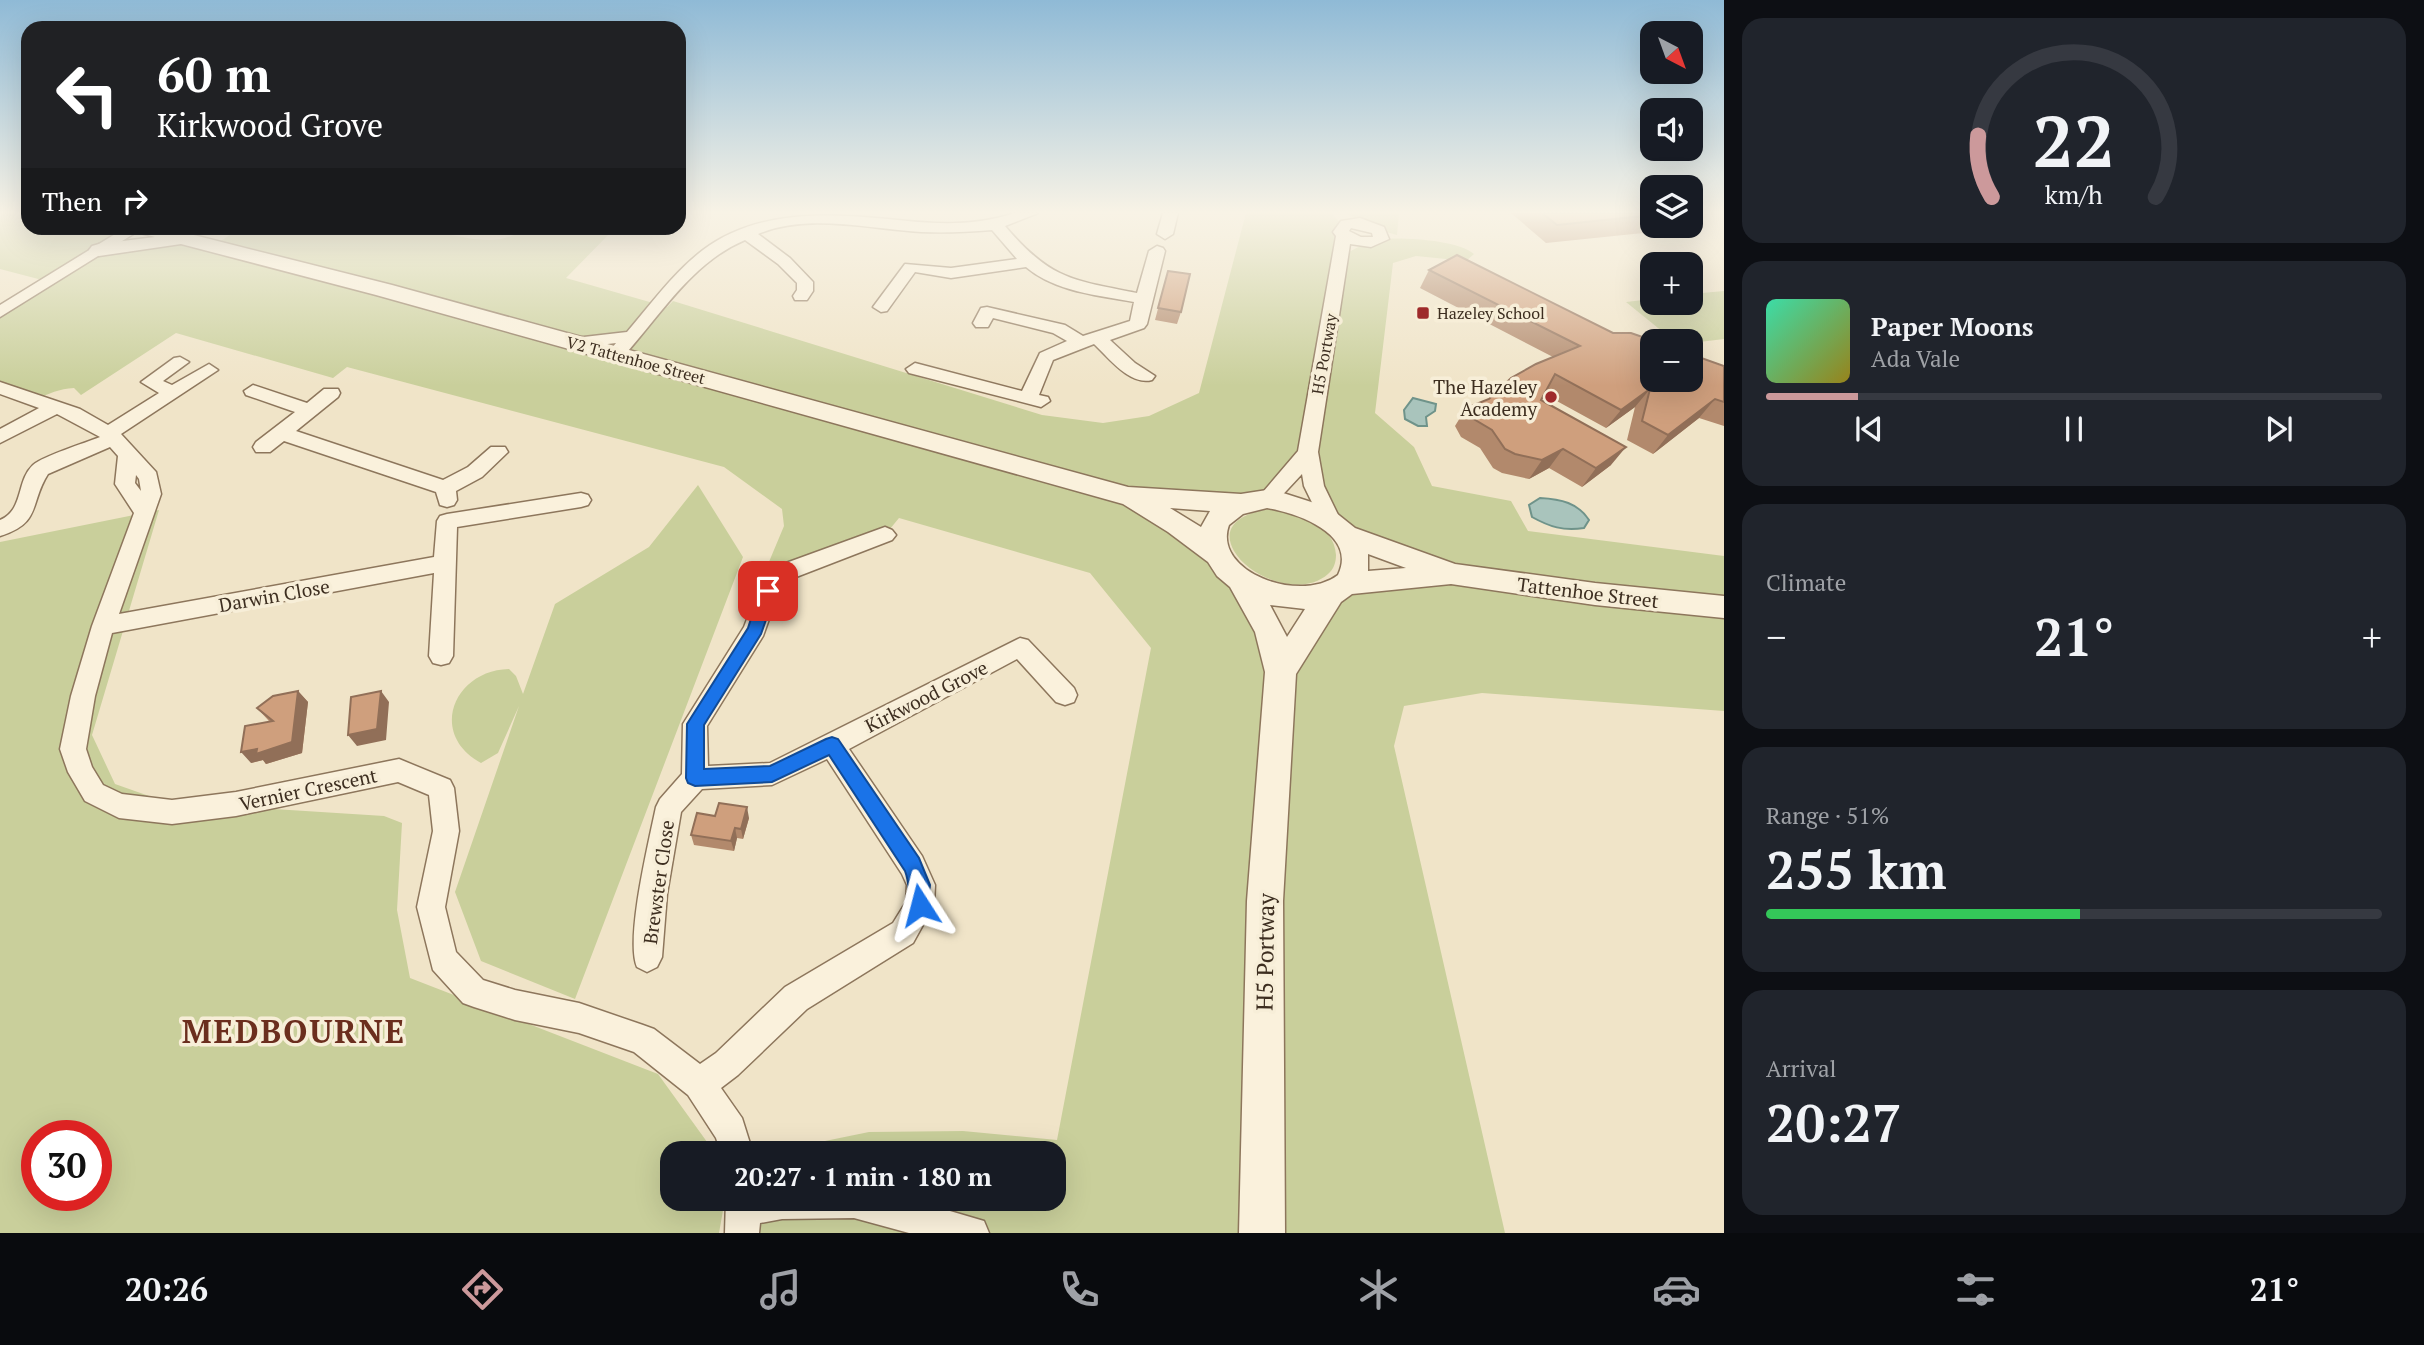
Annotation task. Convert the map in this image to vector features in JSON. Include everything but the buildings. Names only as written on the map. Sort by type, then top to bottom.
[{"type":"street","points":[[0,312],[66,271]]},
{"type":"street","name":"V2 Tattenhoe Street","points":[[306,271],[1128,496],[1238,503]]},
{"type":"street","points":[[616,354],[692,271]]},
{"type":"street","points":[[794,271],[805,282],[805,291],[801,296]]},
{"type":"street","points":[[881,307],[908,271]]},
{"type":"street","points":[[935,271],[951,273],[968,271]]},
{"type":"street","points":[[1040,271],[1065,282],[1143,299]]},
{"type":"street","points":[[915,369],[1035,399],[1046,357],[1138,324],[1151,271]]},
{"type":"street","name":"H5 Portway","points":[[1338,528],[1314,486],[1308,448],[1339,271]]},
{"type":"street","points":[[987,312],[1059,328],[1089,340],[1146,376]]},
{"type":"street","points":[[575,343],[633,336]]},
{"type":"street","points":[[173,393],[150,382],[180,362]]},
{"type":"street","points":[[0,528],[11,526],[23,517],[36,476],[41,469],[117,441],[173,393],[209,370]]},
{"type":"street","points":[[0,388],[74,413],[117,441]]},
{"type":"street","points":[[253,391],[309,410]]},
{"type":"street","points":[[263,447],[331,393]]},
{"type":"street","points":[[0,437],[55,407]]},
{"type":"street","points":[[281,433],[446,488],[475,472],[498,452]]},
{"type":"street","name":"Vernier Crescent","points":[[117,441],[125,484],[143,511],[103,626],[83,696],[73,748],[94,793],[119,806],[172,812],[236,804],[398,770],[441,788],[446,831],[432,907],[443,960],[474,992],[515,1005],[579,1018],[643,1040],[699,1084],[730,1130],[733,1141]]},
{"type":"street","name":"H5 Portway","points":[[1267,499],[1291,475],[1308,448]]},
{"type":"street","points":[[441,656],[446,488]]},
{"type":"street","name":"V2 Tattenhoe Street","points":[[1128,496],[1178,525],[1219,555]]},
{"type":"street","points":[[1267,499],[1300,505],[1338,528],[1353,548],[1356,561],[1354,573],[1338,589],[1309,599],[1284,597],[1260,590],[1239,577],[1219,555],[1214,539],[1215,524],[1224,512],[1238,503],[1267,499]]},
{"type":"street","points":[[447,521],[581,500]]},
{"type":"street","name":"Tattenhoe Street","points":[[1338,528],[1452,574],[1518,585],[1724,607]]},
{"type":"street","points":[[695,778],[695,724],[755,630],[768,591],[783,573],[885,535]]},
{"type":"street","name":"Darwin Close","points":[[103,626],[444,563]]},
{"type":"street","name":"Tattenhoe Street","points":[[1338,589],[1452,574]]},
{"type":"street","name":"H5 Portway","points":[[1239,577],[1270,631],[1281,672],[1265,901],[1262,1233]]},
{"type":"street","name":"H5 Portway","points":[[1281,672],[1338,589]]},
{"type":"street","name":"Kirkwood Grove","points":[[695,778],[772,774],[1020,647],[1065,695]]},
{"type":"street","points":[[699,1084],[727,1065],[796,998],[903,933],[920,905],[921,885],[912,865],[832,745]]},
{"type":"street","name":"Brewster Close","points":[[647,957],[653,894],[668,807],[695,778]]},
{"type":"street","points":[[743,1214],[782,1202],[854,1201],[972,1233]]},
{"type":"green space","points":[[6,271],[573,271],[566,278],[667,307],[673,301],[1042,415],[1103,423],[1149,416],[1199,393],[1231,271],[1392,271],[1375,413],[1414,447],[1432,486],[1511,501],[1528,531],[1724,556],[1724,711],[1482,693],[1404,706],[1394,746],[1505,1233],[742,1233],[768,1211],[1066,1211],[1066,1141],[825,1141],[869,1132],[963,1131],[1057,1140],[1151,648],[1090,573],[899,518],[885,535],[783,573],[766,569],[784,526],[782,509],[724,467],[347,367],[333,378],[176,333],[81,395],[74,388],[54,392],[36,400],[0,388],[0,312],[46,281]],"holes":[[[1308,453],[1346,535],[1449,568],[1347,584],[1281,671],[1219,555],[1130,496],[1267,499]]]},
{"type":"green space","points":[[1724,291],[1724,339],[1703,342],[1703,329],[1659,329],[1642,315],[1703,315],[1703,293]]},
{"type":"green space","points":[[1640,300],[1640,313],[1626,302]]},
{"type":"green space","points":[[698,485],[743,557],[575,999],[481,961],[455,892],[519,706],[498,753],[481,763],[464,750],[455,736],[452,720],[454,705],[462,691],[474,680],[490,672],[509,669],[516,676],[523,694],[555,604],[649,547]]},
{"type":"green space","points":[[1271,509],[1302,517],[1329,535],[1336,555],[1332,570],[1328,574],[1317,581],[1304,584],[1277,582],[1242,561],[1230,541],[1233,526],[1245,516]]},
{"type":"green space","points":[[159,510],[92,735],[115,784],[166,802],[384,816],[402,823],[397,910],[410,978],[658,1074],[706,1141],[660,1141],[660,1211],[723,1211],[719,1233],[0,1233],[0,542]]},
{"type":"water","points":[[1413,398],[1436,404],[1435,411],[1426,417],[1427,426],[1418,426],[1405,419],[1404,410]]},
{"type":"water","points":[[1540,498],[1568,503],[1585,514],[1589,520],[1584,528],[1576,529],[1545,523],[1532,517],[1529,505]]},
{"type":"place","name":"Hazeley School","points":[[1423,313]]},
{"type":"place","name":"The Hazeley Academy","points":[[1551,397]]},
{"type":"district","name":"MEDBOURNE","points":[[294,1031]]},
{"type":"route","points":[[768,591],[755,630],[695,724],[695,778],[772,774],[832,745],[912,865],[921,885],[920,905]]}]
